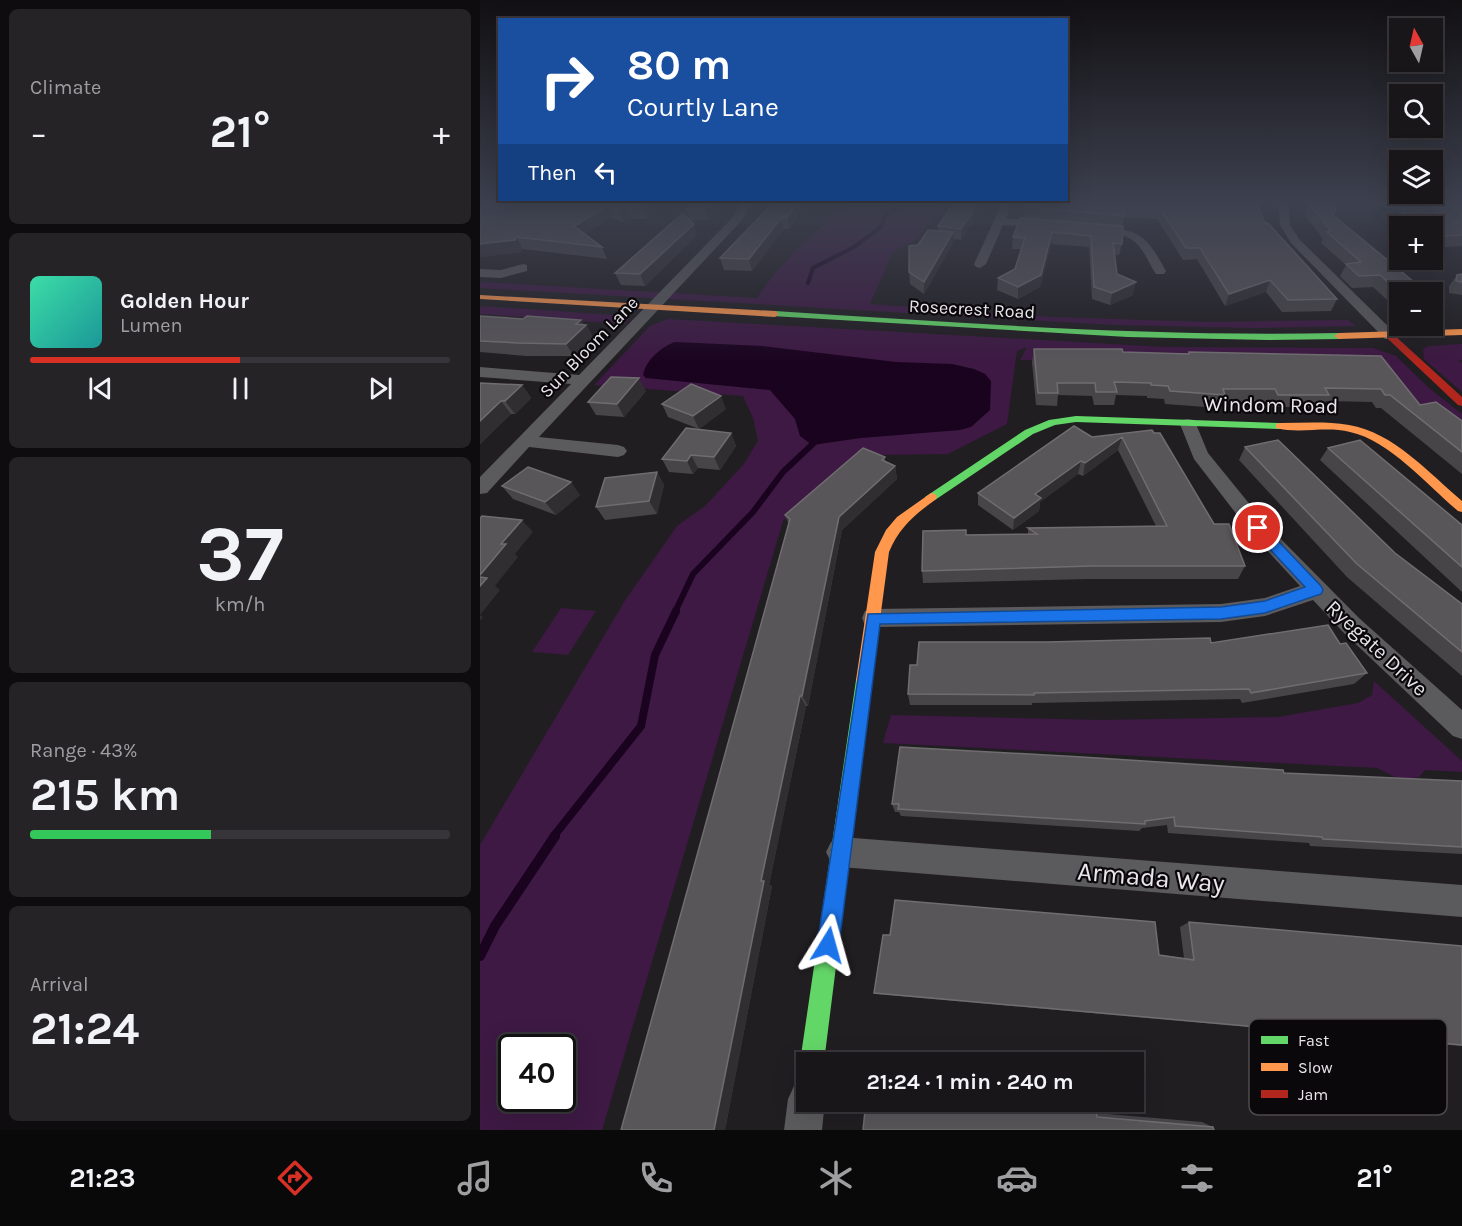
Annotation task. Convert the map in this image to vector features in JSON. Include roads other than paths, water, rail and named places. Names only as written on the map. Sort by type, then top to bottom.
[{"type":"main road","name":"Rosecrest Road","points":[[480,297],[1147,336],[1272,338],[1390,336]]},
{"type":"main road","name":"Rosecrest Road","points":[[1443,334],[1462,333]]},
{"type":"main road","points":[[1390,336],[1462,403]]},
{"type":"main road","name":"Windom Road","points":[[813,1052],[882,552],[894,526],[908,513],[1029,432],[1053,422],[1076,419],[1188,424],[1337,426],[1358,430],[1382,442],[1462,508]]},
{"type":"street","name":"Sun Bloom Lane","points":[[480,488],[703,256]]},
{"type":"street","points":[[980,264],[984,256]]},
{"type":"street","points":[[1152,256],[1160,271]]},
{"type":"street","points":[[1310,256],[1389,335]]},
{"type":"street","points":[[480,273],[501,274],[523,268]]},
{"type":"street","points":[[480,372],[585,380]]},
{"type":"street","name":"Ryegate Drive","points":[[1188,424],[1196,449],[1216,479],[1316,590],[1462,727]]},
{"type":"street","points":[[526,441],[618,451]]},
{"type":"street","points":[[873,618],[1221,613],[1265,607],[1316,590]]},
{"type":"street","name":"Armada Way","points":[[841,852],[1462,902]]},
{"type":"street","points":[[803,1130],[805,1112]]},
{"type":"waterway","points":[[808,283],[813,268],[837,256]]},
{"type":"waterway","points":[[675,612],[693,574],[753,512],[783,472],[818,439]]},
{"type":"waterway","points":[[553,837],[641,726],[655,655],[676,611]]},
{"type":"waterway","points":[[480,956],[495,926],[555,836]]}]
